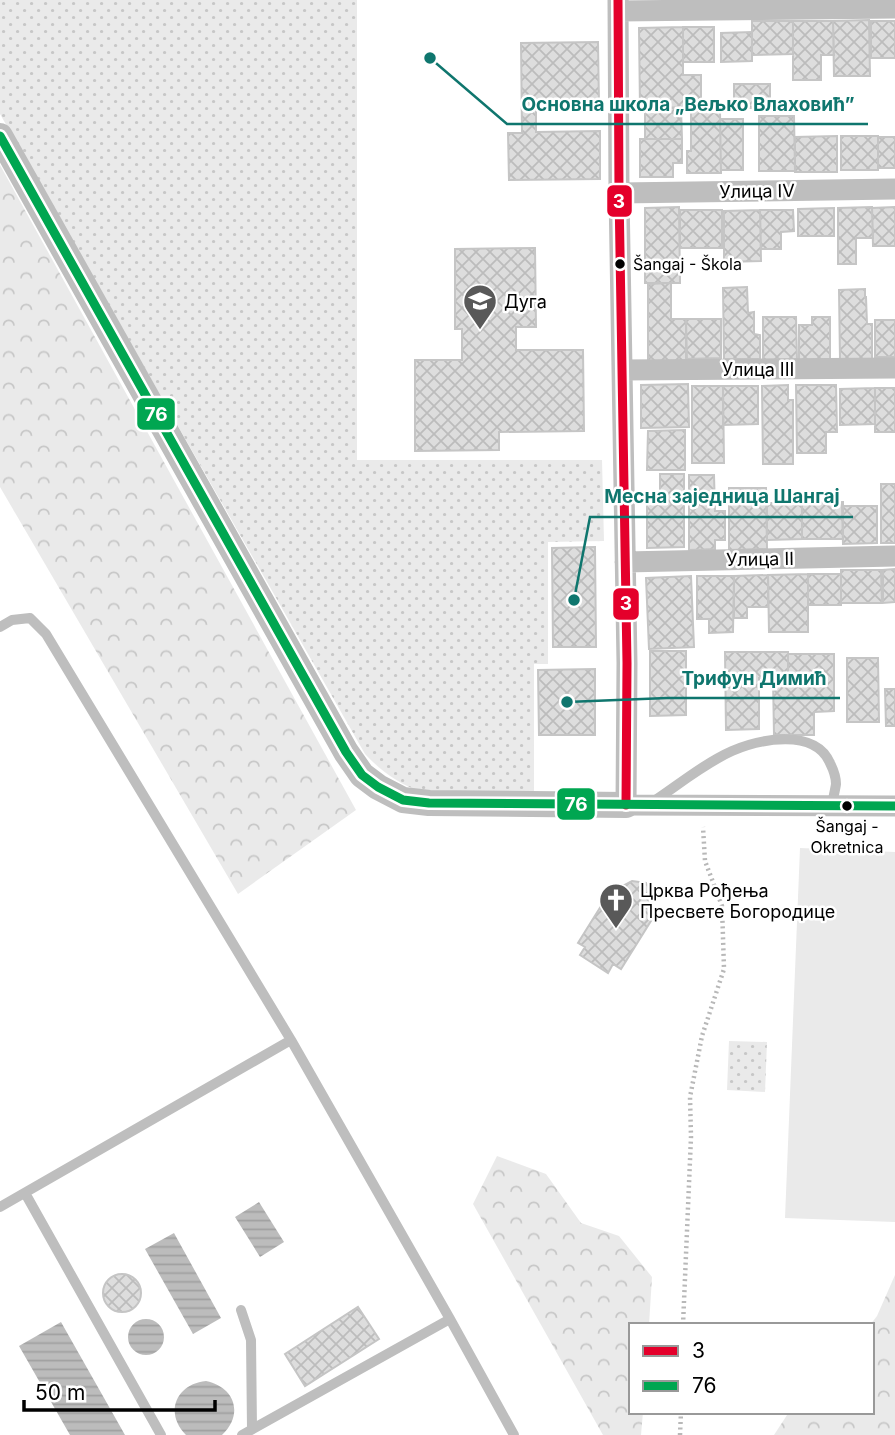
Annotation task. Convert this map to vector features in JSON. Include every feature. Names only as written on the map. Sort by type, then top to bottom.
[{"type":"street","points":[[637,805],[627,663],[618,5],[895,8]]},
{"type":"street","points":[[0,136],[346,752],[362,775],[378,787],[403,800],[429,803],[895,806]]},
{"type":"street","name":"Улица IV","points":[[619,193],[895,189]]},
{"type":"street","name":"Улица III","points":[[622,370],[895,369]]},
{"type":"street","name":"Улица II","points":[[625,562],[895,556]]},
{"type":"lane","points":[[0,626],[12,620],[30,618],[46,634],[291,1040],[514,1435]]},
{"type":"lane","points":[[637,805],[729,753],[755,742],[791,740],[813,744],[826,754],[836,782],[832,805]]},
{"type":"lane","points":[[0,1207],[291,1040]]},
{"type":"lane","points":[[25,1193],[160,1435]]},
{"type":"lane","points":[[242,1310],[251,1340],[252,1429]]},
{"type":"lane","points":[[242,1435],[450,1319]]},
{"type":"path","points":[[683,1323],[691,1137],[690,1097],[702,1036],[724,969],[722,906],[705,861],[701,805]]},
{"type":"path","points":[[680,1435],[681,1414]]},
{"type":"green space","points":[[0,0],[357,0],[357,460],[602,460],[604,541],[548,542],[548,664],[534,664],[534,792],[422,792],[391,777],[365,754],[0,114]]},
{"type":"green space","points":[[0,165],[356,810],[238,894],[0,487]]},
{"type":"green space","points":[[800,848],[895,852],[895,1222],[785,1218]]},
{"type":"green space","points":[[729,1041],[767,1042],[765,1092],[727,1090]]},
{"type":"green space","points":[[497,1156],[546,1174],[581,1223],[619,1236],[652,1277],[649,1323],[629,1323],[629,1414],[643,1414],[641,1435],[603,1435],[473,1204]]},
{"type":"green space","points":[[895,1275],[895,1435],[774,1435],[788,1414],[874,1414],[874,1323],[872,1323]]},
{"type":"shaded area","points":[[259,1202],[284,1242],[260,1257],[235,1217]]},
{"type":"shaded area","points":[[174,1233],[221,1318],[193,1334],[145,1249]]},
{"type":"shaded area","points":[[146,1319],[158,1325],[164,1337],[158,1349],[146,1355],[134,1349],[128,1337],[134,1325]]},
{"type":"shaded area","points":[[61,1322],[125,1435],[70,1435],[19,1346]]},
{"type":"shaded area","points":[[206,1381],[216,1384],[230,1395],[234,1410],[233,1419],[222,1435],[186,1435],[176,1418],[176,1401],[187,1388]]},
{"type":"building","points":[[869,20],[870,76],[834,76],[833,21]]},
{"type":"building","points":[[752,21],[793,21],[793,54],[752,55]]},
{"type":"building","points":[[793,21],[833,21],[834,55],[821,55],[821,80],[793,80]]},
{"type":"building","points":[[871,21],[895,21],[895,58],[871,58]]},
{"type":"building","points":[[683,27],[683,75],[701,75],[701,107],[640,108],[639,28]]},
{"type":"building","points":[[683,27],[714,27],[714,62],[683,62]]},
{"type":"building","points":[[752,32],[752,61],[721,62],[721,33]]},
{"type":"building","points":[[598,42],[599,105],[536,106],[536,132],[600,131],[600,179],[509,180],[508,133],[522,133],[521,43]]},
{"type":"building","points":[[734,84],[770,84],[770,108],[734,108]]},
{"type":"building","points":[[681,108],[682,139],[645,139],[645,109]]},
{"type":"building","points":[[691,111],[720,111],[721,173],[687,173],[687,151],[691,151]]},
{"type":"building","points":[[759,116],[794,116],[795,171],[759,171]]},
{"type":"building","points":[[720,119],[743,119],[743,170],[721,170]]},
{"type":"building","points":[[837,136],[837,172],[795,172],[795,137]]},
{"type":"building","points":[[841,136],[878,136],[878,170],[841,170]]},
{"type":"building","points":[[878,137],[895,137],[895,168],[878,168]]},
{"type":"building","points":[[640,139],[682,139],[682,163],[673,163],[673,177],[640,177]]},
{"type":"building","points":[[679,207],[680,283],[645,283],[645,208]]},
{"type":"building","points":[[872,207],[873,238],[856,238],[856,264],[838,264],[838,208]]},
{"type":"building","points":[[895,207],[895,246],[873,246],[872,208]]},
{"type":"building","points":[[834,208],[834,236],[798,236],[798,209]]},
{"type":"building","points":[[680,210],[722,210],[722,248],[680,248]]},
{"type":"building","points":[[760,210],[761,261],[724,262],[724,211]]},
{"type":"building","points":[[760,210],[793,210],[794,231],[781,232],[781,249],[761,249]]},
{"type":"building","name":"Дуга","points":[[535,248],[536,327],[516,327],[516,350],[583,350],[584,431],[499,432],[499,450],[415,451],[415,360],[462,360],[462,329],[455,329],[455,249]]},
{"type":"building","points":[[671,283],[671,319],[686,319],[687,361],[648,361],[648,284]]},
{"type":"building","points":[[747,287],[748,313],[754,312],[754,334],[760,335],[760,359],[724,359],[723,288]]},
{"type":"building","points":[[865,289],[867,324],[872,324],[872,359],[840,359],[839,290]]},
{"type":"building","points":[[763,317],[796,317],[797,359],[763,360]]},
{"type":"building","points":[[812,317],[830,317],[830,359],[799,360],[799,325],[812,325]]},
{"type":"building","points":[[686,319],[721,319],[721,358],[686,359]]},
{"type":"building","points":[[875,320],[895,320],[895,357],[875,357]]},
{"type":"building","points":[[688,384],[689,427],[641,428],[641,385]]},
{"type":"building","points":[[788,385],[788,400],[793,400],[793,464],[763,464],[762,386]]},
{"type":"building","points":[[796,385],[836,385],[837,432],[826,432],[826,453],[797,453]]},
{"type":"building","points":[[692,386],[723,386],[724,463],[692,463]]},
{"type":"building","points":[[723,386],[758,386],[758,424],[723,425]]},
{"type":"building","points":[[875,388],[875,424],[840,425],[840,389]]},
{"type":"building","points":[[875,388],[895,388],[895,432],[875,432]]},
{"type":"building","points":[[685,430],[685,470],[647,470],[648,431]]},
{"type":"building","points":[[660,474],[684,474],[684,547],[647,548],[647,500],[660,500]]},
{"type":"building","points":[[689,475],[714,475],[715,511],[725,511],[725,540],[715,540],[715,549],[689,550]]},
{"type":"building","points":[[881,484],[895,484],[895,543],[881,543]]},
{"type":"building","points":[[729,488],[766,488],[767,549],[729,550]]},
{"type":"building","points":[[843,502],[843,539],[802,539],[802,503]]},
{"type":"building","points":[[767,503],[802,503],[802,539],[767,540]]},
{"type":"building","points":[[842,506],[877,506],[877,543],[843,544]]},
{"type":"building","points":[[595,547],[596,647],[553,647],[552,548]]},
{"type":"building","points":[[895,569],[895,602],[883,603],[883,570]]},
{"type":"building","points":[[841,570],[881,570],[882,603],[841,603]]},
{"type":"building","points":[[808,574],[808,632],[769,632],[768,575]]},
{"type":"building","points":[[808,574],[841,574],[841,605],[808,605]]},
{"type":"building","points":[[768,575],[768,607],[747,607],[747,618],[734,618],[734,576]]},
{"type":"building","points":[[691,576],[694,647],[649,649],[646,578]]},
{"type":"building","points":[[697,576],[734,576],[733,632],[709,633],[709,619],[697,619]]},
{"type":"building","points":[[650,651],[686,651],[686,715],[650,716]]},
{"type":"building","points":[[725,652],[788,652],[788,678],[759,678],[759,729],[726,730]]},
{"type":"building","points":[[788,654],[834,654],[834,711],[814,712],[814,735],[774,735],[773,678],[788,678]]},
{"type":"building","points":[[847,658],[878,658],[879,722],[847,722]]},
{"type":"building","points":[[595,669],[595,735],[539,735],[538,670]]},
{"type":"building","points":[[885,689],[895,689],[895,726],[886,726]]},
{"type":"building","name":"Црква Рођења Пресвете Богородице","points":[[632,881],[646,883],[652,893],[651,907],[654,916],[621,969],[613,964],[608,973],[580,955],[585,947],[578,943],[611,890]]},
{"type":"building","points":[[122,1274],[135,1280],[141,1293],[135,1306],[122,1312],[109,1306],[103,1293],[109,1280]]},
{"type":"building","points":[[358,1307],[379,1339],[305,1386],[285,1354]]},
{"type":"transit line","name":"3","points":[[618,0],[627,663],[626,805]]},
{"type":"transit line","name":"76","points":[[0,136],[346,752],[362,775],[378,787],[403,800],[429,803],[895,806]]},
{"type":"place","name":"Основна школа „Вељко Влаховић”","points":[[430,58]]},
{"type":"place","name":"Šangaj - Škola","points":[[620,264]]},
{"type":"place","name":"Дуга","points":[[480,331]]},
{"type":"place","name":"Месна заједница Шангај","points":[[574,600]]},
{"type":"place","name":"Трифун Димић","points":[[567,702]]},
{"type":"place","name":"Šangaj - Okretnica","points":[[847,806]]},
{"type":"place","name":"Црква Рођења Пресвете Богородице","points":[[616,930]]}]
